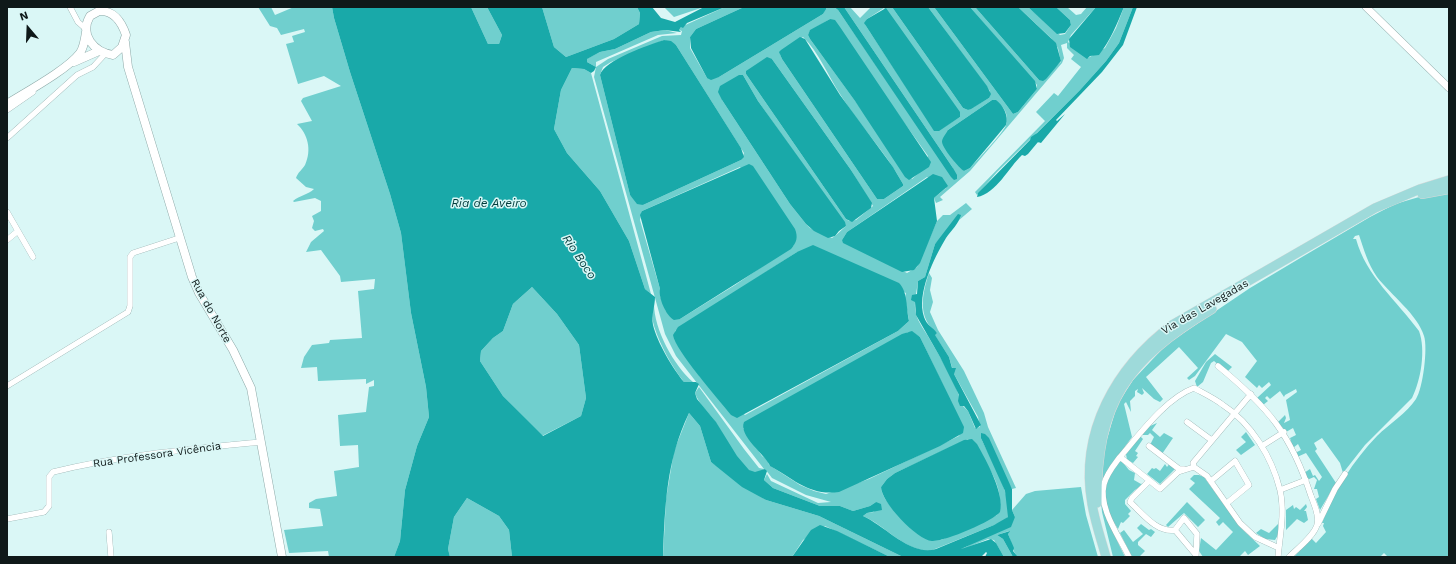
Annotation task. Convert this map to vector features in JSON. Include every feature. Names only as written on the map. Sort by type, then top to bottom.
[{"type":"main road","points":[[7,104],[63,68],[81,52],[89,18],[88,7]]},
{"type":"main road","points":[[63,68],[106,53],[118,52],[125,42],[126,35],[121,24],[112,13],[103,9],[89,18]]},
{"type":"main road","points":[[86,30],[90,40],[106,53],[122,61],[128,67]]},
{"type":"main road","name":"Rua do Norte","points":[[125,42],[128,67],[192,277],[199,293],[246,374],[251,388],[282,557]]},
{"type":"main road","name":"Via das Lavegadas","points":[[1106,557],[1092,504],[1090,486],[1091,450],[1100,416],[1118,380],[1135,358],[1156,336],[1172,325],[1375,208],[1445,181]]},
{"type":"main road","name":"Via das Lavegadas","points":[[1110,557],[1099,517],[1097,492],[1100,445],[1112,407],[1120,391],[1140,364],[1173,333],[1240,290],[1373,212],[1396,201],[1429,192],[1449,189]]},
{"type":"main road","points":[[1097,492],[1093,471],[1096,447],[1105,415],[1119,385],[1118,380],[1125,377],[1142,356],[1157,342],[1173,333]]},
{"type":"street","points":[[1366,7],[1449,88]]},
{"type":"street","points":[[1372,7],[1449,83]]},
{"type":"street","points":[[71,10],[89,18]]},
{"type":"street","points":[[71,10],[78,22],[86,30]]},
{"type":"street","points":[[7,138],[77,75],[93,67],[106,53]]},
{"type":"street","points":[[7,110],[32,93],[35,86]]},
{"type":"street","points":[[1445,181],[1449,175]]},
{"type":"street","points":[[7,212],[33,257]]},
{"type":"street","points":[[7,240],[18,231]]},
{"type":"street","points":[[7,386],[128,312],[130,306],[130,257],[133,253],[180,238]]},
{"type":"street","points":[[1218,366],[1252,394],[1284,432],[1306,480],[1317,513],[1318,525]]},
{"type":"street","points":[[1129,557],[1104,502],[1104,485],[1110,470],[1120,457],[1163,410],[1185,391],[1194,388],[1224,405],[1250,429],[1262,446],[1270,462],[1280,490],[1282,518],[1278,557]]},
{"type":"street","points":[[1194,467],[1193,464],[1252,394]]},
{"type":"street","points":[[1187,422],[1210,439],[1213,439]]},
{"type":"street","points":[[1262,446],[1284,432]]},
{"type":"street","name":"Rua Professora Vicência","points":[[7,519],[44,512],[49,506],[49,477],[53,472],[93,462],[145,454],[261,442]]},
{"type":"street","points":[[1149,446],[1179,469],[1185,469]]},
{"type":"street","points":[[1120,457],[1160,489],[1178,472],[1194,467],[1207,476],[1240,523],[1254,537],[1279,548]]},
{"type":"street","points":[[1211,481],[1235,461],[1249,485],[1227,503]]},
{"type":"street","points":[[1289,557],[1318,525],[1336,489],[1346,474]]},
{"type":"street","points":[[1280,490],[1306,480]]},
{"type":"street","points":[[1149,481],[1130,502],[1160,529],[1167,532],[1175,530],[1184,518],[1197,534],[1197,556]]},
{"type":"street","points":[[1175,530],[1197,556]]},
{"type":"street","points":[[109,532],[111,557]]},
{"type":"shaded area","points":[[258,7],[271,7],[275,15],[294,7],[332,7],[350,72],[390,194],[401,233],[411,313],[426,387],[429,417],[417,446],[405,490],[400,541],[394,557],[329,557],[328,551],[289,553],[284,530],[323,526],[320,509],[309,508],[309,503],[316,499],[337,496],[334,471],[359,467],[358,445],[340,446],[338,415],[366,412],[369,387],[374,386],[374,380],[366,384],[366,379],[318,381],[317,367],[301,368],[304,357],[312,345],[329,343],[330,340],[362,338],[358,291],[374,289],[375,279],[341,282],[340,276],[321,250],[306,252],[311,242],[324,231],[323,229],[315,231],[312,228],[314,221],[312,216],[321,211],[321,201],[315,198],[293,201],[314,189],[306,187],[296,178],[305,165],[308,154],[308,143],[306,137],[297,124],[312,121],[301,101],[303,98],[341,86],[324,76],[298,84],[286,44],[294,42],[292,36],[305,32],[304,29],[281,35],[277,28],[270,26]]},
{"type":"shaded area","points":[[471,7],[487,7],[502,35],[499,44],[488,44]]},
{"type":"shaded area","points":[[542,7],[637,7],[640,13],[639,24],[614,39],[566,57],[554,47]]},
{"type":"shaded area","points":[[664,7],[704,7],[674,17]]},
{"type":"shaded area","points":[[725,7],[744,7],[696,29],[690,37],[690,48],[707,78],[719,77],[823,14],[826,7],[834,7],[838,10],[954,179],[953,168],[844,7],[850,7],[860,18],[871,7],[892,7],[963,108],[968,110],[989,98],[990,91],[928,7],[934,7],[1013,114],[1018,112],[1037,89],[1037,85],[970,7],[975,7],[1039,80],[1061,62],[1058,48],[1051,38],[1018,7],[1028,7],[1060,35],[1065,34],[1071,25],[1070,20],[1056,7],[1067,7],[1076,15],[1081,14],[1087,7],[1096,7],[1071,35],[1068,42],[1088,58],[1105,48],[1116,28],[1124,7],[1133,7],[1119,43],[1106,61],[1080,90],[997,172],[977,195],[975,192],[1045,121],[1036,112],[1054,93],[1058,96],[1081,67],[1071,59],[1074,55],[1067,48],[1067,43],[1061,45],[1064,58],[1062,63],[970,171],[940,197],[943,200],[936,203],[934,198],[946,188],[927,177],[847,232],[842,240],[907,273],[917,267],[937,221],[943,215],[950,215],[966,203],[972,209],[958,221],[961,217],[935,244],[925,277],[918,281],[915,310],[920,323],[952,379],[962,405],[968,411],[975,428],[980,427],[978,417],[954,374],[949,357],[934,334],[937,333],[926,320],[923,297],[929,273],[932,278],[930,290],[933,302],[930,312],[938,330],[964,371],[984,413],[988,427],[1016,488],[1012,489],[981,438],[1004,488],[1009,508],[1008,517],[1004,521],[930,551],[920,550],[911,547],[863,516],[867,513],[874,512],[876,502],[870,506],[853,511],[840,506],[820,506],[773,488],[764,480],[767,474],[771,481],[818,503],[831,502],[806,495],[772,478],[765,469],[758,472],[750,471],[740,462],[714,419],[697,397],[695,393],[699,387],[759,468],[764,469],[676,356],[665,334],[594,77],[596,67],[608,59],[662,36],[681,35],[682,31],[679,30],[681,27]],"holes":[[[884,8],[960,117],[935,131],[865,24],[867,19]],[[830,19],[928,156],[919,173],[912,179],[808,35],[810,31]],[[803,37],[809,43],[819,57],[847,105],[889,161],[903,186],[884,199],[877,199],[780,54]],[[664,40],[676,45],[744,153],[741,160],[643,205],[630,195],[600,75],[603,67],[611,62]],[[772,59],[851,170],[873,206],[856,220],[849,221],[846,219],[746,74]],[[743,75],[758,101],[846,226],[832,238],[810,228],[790,204],[722,100]],[[992,100],[996,101],[1002,106],[1007,117],[1006,125],[996,139],[970,168],[964,171],[949,154],[948,130]],[[740,167],[794,245],[735,285],[680,319],[666,311],[660,296],[660,289],[640,220],[642,211]],[[797,252],[906,293],[905,298],[909,321],[898,331],[745,415],[700,377],[675,331]],[[908,332],[912,332],[920,337],[963,427],[959,436],[869,479],[826,494],[800,485],[769,465],[768,460],[762,456],[743,428]],[[968,439],[993,475],[999,491],[1000,504],[997,515],[941,540],[933,541],[894,510],[883,495],[881,487],[887,479],[895,473]]]},
{"type":"shaded area","points":[[665,30],[677,33],[658,35],[596,62],[596,67],[587,62],[586,59],[600,52],[615,49],[651,32]]},
{"type":"shaded area","points":[[572,68],[584,69],[591,73],[651,294],[645,289],[629,241],[600,191],[567,153],[554,129],[561,90]]},
{"type":"shaded area","points":[[1449,192],[1449,557],[1388,557],[1384,553],[1380,557],[1294,557],[1311,538],[1316,543],[1326,532],[1323,526],[1324,523],[1322,523],[1338,488],[1352,466],[1368,446],[1377,436],[1403,414],[1416,399],[1419,394],[1423,377],[1425,342],[1421,328],[1410,313],[1377,277],[1369,262],[1359,235],[1355,236],[1353,239],[1356,239],[1367,265],[1383,288],[1419,331],[1422,347],[1422,365],[1418,383],[1412,398],[1365,445],[1343,473],[1340,463],[1322,438],[1314,443],[1317,449],[1315,451],[1336,483],[1320,510],[1316,499],[1319,497],[1317,489],[1314,489],[1317,480],[1314,477],[1307,480],[1304,473],[1310,469],[1313,476],[1315,475],[1319,481],[1322,477],[1306,453],[1297,457],[1297,452],[1301,450],[1298,444],[1293,448],[1290,438],[1296,435],[1293,428],[1286,432],[1278,422],[1285,415],[1286,418],[1284,423],[1290,420],[1286,400],[1297,392],[1296,389],[1284,397],[1280,391],[1270,399],[1267,396],[1265,398],[1268,401],[1263,405],[1257,398],[1271,385],[1269,382],[1262,388],[1259,385],[1257,388],[1245,377],[1257,361],[1242,342],[1226,334],[1195,376],[1189,380],[1187,378],[1198,368],[1179,347],[1146,377],[1163,399],[1160,402],[1154,399],[1142,388],[1144,393],[1142,395],[1137,392],[1138,389],[1135,391],[1135,396],[1130,401],[1131,412],[1126,402],[1124,404],[1132,437],[1121,452],[1120,459],[1129,470],[1135,473],[1134,480],[1141,484],[1149,481],[1135,490],[1125,500],[1125,504],[1131,511],[1128,514],[1130,516],[1123,523],[1121,522],[1118,529],[1110,516],[1106,518],[1125,557],[1113,557],[1102,512],[1100,492],[1102,456],[1117,405],[1133,380],[1167,344],[1250,288],[1302,257],[1395,204],[1426,195]]},
{"type":"shaded area","points":[[532,287],[557,314],[579,345],[586,398],[581,416],[542,436],[503,396],[480,361],[481,351],[493,338],[503,331],[513,304]]},
{"type":"shaded area","points":[[654,304],[657,324],[666,346],[679,367],[693,382],[684,382],[675,370],[663,348],[653,321],[652,307]]},
{"type":"shaded area","points":[[1215,354],[1232,367],[1227,372],[1214,361],[1211,363],[1203,382],[1197,387],[1195,381],[1206,362]]},
{"type":"shaded area","points":[[689,413],[700,426],[711,462],[766,500],[819,516],[903,557],[890,557],[825,526],[803,540],[792,557],[663,557],[666,499],[674,451]]},
{"type":"shaded area","points":[[1157,423],[1152,430],[1160,437],[1164,433],[1173,438],[1162,454],[1150,445],[1154,437],[1150,433],[1148,435],[1142,435],[1150,426]]},
{"type":"shaded area","points":[[1246,432],[1255,445],[1241,455],[1236,450],[1246,442],[1241,437]]},
{"type":"shaded area","points":[[1140,436],[1143,439],[1135,451],[1138,453],[1136,456],[1138,457],[1133,463],[1127,460],[1126,454]]},
{"type":"shaded area","points":[[1170,463],[1176,468],[1160,484],[1147,474],[1152,468],[1156,468],[1160,471],[1165,464],[1167,467]]},
{"type":"shaded area","points":[[1194,475],[1204,477],[1240,527],[1260,546],[1248,555],[1245,551],[1239,557],[1203,557],[1199,551],[1201,538],[1216,550],[1233,532],[1223,522],[1219,526],[1216,522],[1220,518],[1189,489],[1195,483],[1190,479]]},
{"type":"shaded area","points":[[1081,487],[1086,515],[1098,557],[1018,557],[1012,547],[1008,534],[1009,531],[997,535],[1003,539],[1013,557],[1004,557],[994,540],[988,539],[961,550],[1015,517],[1012,510],[1026,494],[1035,491]]},
{"type":"shaded area","points":[[467,498],[499,516],[509,530],[512,557],[450,557],[448,549],[454,517]]},
{"type":"shaded area","points":[[1187,502],[1205,520],[1198,527],[1184,513],[1168,527],[1166,525]]},
{"type":"shaded area","points":[[1306,504],[1307,507],[1304,511],[1306,511],[1308,520],[1304,523],[1297,519],[1286,530],[1286,510],[1293,505],[1294,509],[1296,507],[1300,510]]},
{"type":"shaded area","points":[[1141,524],[1149,530],[1151,529],[1155,532],[1151,537],[1146,534],[1138,542],[1138,545],[1145,551],[1139,557],[1132,557],[1120,533],[1124,530],[1133,542],[1143,534],[1137,528]]},
{"type":"shaded area","points":[[1278,524],[1278,535],[1275,540],[1265,539],[1256,533],[1261,529],[1269,533]]},
{"type":"water","name":"Ria de Aveiro","points":[[332,7],[471,7],[488,44],[499,44],[502,35],[487,7],[542,7],[554,47],[566,57],[614,39],[639,24],[640,13],[637,7],[652,7],[661,18],[675,22],[704,7],[725,7],[687,23],[679,30],[681,32],[665,30],[651,32],[615,49],[600,52],[587,59],[587,62],[596,67],[591,73],[584,69],[572,68],[561,90],[554,129],[567,153],[600,191],[629,241],[645,289],[655,297],[652,317],[653,325],[670,363],[684,382],[696,382],[699,384],[695,393],[697,399],[716,422],[737,456],[749,470],[755,472],[765,469],[767,471],[764,480],[773,488],[820,506],[840,506],[853,511],[870,506],[876,502],[881,504],[882,510],[867,513],[863,516],[898,539],[917,548],[927,550],[936,549],[994,525],[1008,517],[1005,491],[981,438],[981,433],[985,434],[989,438],[1012,489],[1012,510],[1015,517],[1011,527],[961,549],[991,539],[996,543],[1004,557],[985,557],[986,552],[981,557],[903,557],[819,516],[766,500],[742,487],[711,462],[700,426],[689,413],[681,431],[671,466],[666,502],[663,557],[512,557],[509,530],[499,516],[467,498],[454,517],[448,549],[450,557],[394,557],[400,541],[405,490],[417,446],[429,417],[426,387],[411,313],[401,233],[334,18]],"holes":[[[532,287],[557,314],[579,345],[586,398],[581,416],[543,436],[503,396],[480,361],[481,351],[493,338],[503,331],[513,304]]]},
{"type":"water","points":[[744,7],[826,7],[826,9],[823,14],[719,77],[711,80],[707,78],[691,48],[690,37],[696,29]]},
{"type":"water","points":[[834,7],[844,7],[953,168],[957,175],[957,179],[954,180],[951,177],[838,10]]},
{"type":"water","points":[[892,7],[928,7],[987,86],[991,94],[989,98],[971,109],[968,110],[963,108]]},
{"type":"water","points":[[934,7],[970,7],[1035,81],[1037,89],[1018,112],[1013,114]]},
{"type":"water","points":[[975,7],[1018,7],[1056,43],[1061,61],[1046,79],[1043,81],[1039,80]]},
{"type":"water","points":[[1028,7],[1056,7],[1070,20],[1071,25],[1065,33],[1057,34]]},
{"type":"water","points":[[1096,7],[1124,7],[1103,50],[1099,55],[1090,56],[1087,59],[1070,47],[1069,39]]},
{"type":"water","points":[[1133,7],[1137,7],[1123,45],[1102,72],[1056,120],[1057,121],[1065,114],[1041,143],[1038,142],[1028,154],[1025,156],[1022,155],[1017,160],[996,186],[984,195],[977,197],[978,193],[1030,140],[1031,137],[1037,133],[1080,90],[1106,61],[1119,43]]},
{"type":"water","points":[[886,8],[960,112],[960,117],[939,131],[934,131],[864,23],[867,19]]},
{"type":"water","points":[[830,19],[835,20],[840,27],[931,162],[929,167],[909,180],[905,177],[855,101],[808,35],[810,30]]},
{"type":"water","points":[[800,37],[805,39],[840,95],[893,167],[903,184],[903,186],[884,199],[877,199],[782,59],[779,52]]},
{"type":"water","points":[[664,40],[671,41],[676,45],[741,148],[744,157],[741,160],[643,205],[637,204],[630,195],[600,75],[603,69],[618,59],[638,49]]},
{"type":"water","points":[[767,57],[772,59],[851,170],[872,203],[871,208],[852,222],[846,219],[746,74],[746,71]]},
{"type":"water","points":[[739,75],[743,75],[758,101],[845,222],[846,226],[835,236],[828,238],[814,231],[806,224],[790,204],[722,100],[718,92],[720,86]]},
{"type":"water","points":[[992,100],[996,100],[1003,108],[1007,118],[1006,125],[970,168],[964,171],[948,153],[943,145],[943,139],[948,130]]},
{"type":"water","points":[[749,164],[753,166],[795,229],[797,237],[795,244],[791,249],[680,319],[674,320],[668,315],[661,301],[660,289],[640,215],[642,211]]},
{"type":"water","points":[[933,174],[942,177],[948,186],[934,198],[937,221],[920,263],[914,270],[902,272],[843,243],[842,240],[847,232]]},
{"type":"water","points":[[958,214],[961,215],[960,218],[941,246],[928,276],[924,287],[922,308],[925,320],[937,333],[935,335],[949,357],[952,368],[956,368],[954,374],[981,425],[976,429],[968,411],[964,406],[960,406],[958,401],[959,395],[940,357],[916,315],[915,302],[911,300],[912,295],[917,294],[918,281],[925,277],[935,244]]},
{"type":"water","points":[[813,245],[899,283],[904,291],[909,321],[898,331],[737,418],[731,415],[698,375],[681,352],[673,335],[678,327],[797,252]]},
{"type":"water","points":[[912,331],[920,337],[964,427],[963,433],[940,446],[839,492],[828,493],[810,489],[770,466],[745,433],[743,427],[744,422],[902,334]]},
{"type":"water","points":[[972,439],[977,444],[994,477],[1000,496],[1000,512],[996,516],[957,535],[932,541],[926,539],[909,527],[893,510],[887,502],[881,487],[887,479],[895,473],[964,440]]},
{"type":"water","points":[[820,525],[837,531],[890,557],[792,557],[811,530]]},
{"type":"water","points":[[1010,531],[1008,534],[1014,548],[1013,551],[1018,557],[1013,557],[1003,539],[997,535]]},
{"type":"water label","name":"Rio Boco","points":[[579,257]]}]
